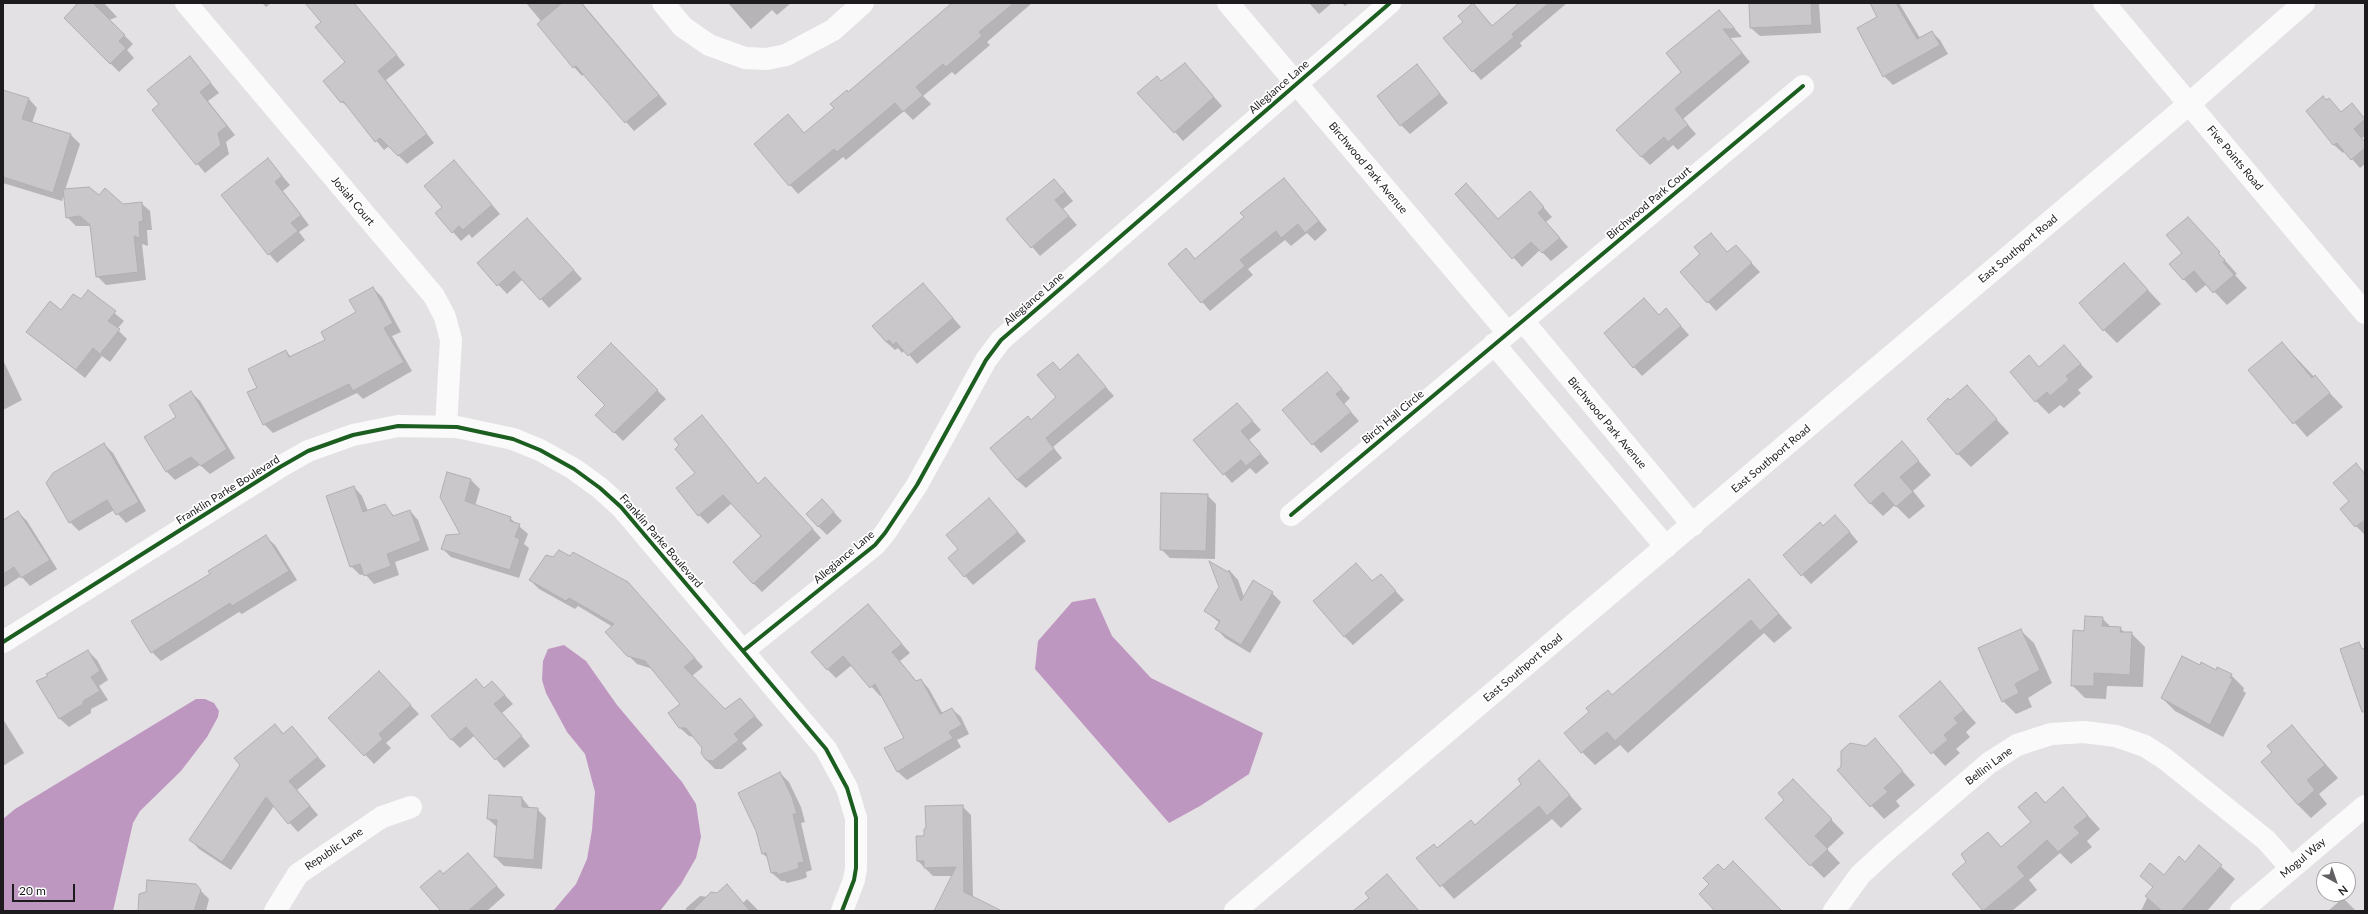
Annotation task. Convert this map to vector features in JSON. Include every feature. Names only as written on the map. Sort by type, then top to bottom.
[{"type":"street","name":"Josiah Court","points":[[186,3],[437,300],[445,317],[452,340],[446,426]]},
{"type":"street","points":[[663,3],[683,27],[708,45],[746,58],[768,59],[786,55],[833,30],[863,3]]},
{"type":"street","name":"Birchwood Park Avenue","points":[[1228,3],[1508,333],[1693,525]]},
{"type":"street","name":"Allegiance Lane","points":[[743,651],[875,544],[885,533],[917,485],[986,360],[1001,340],[1390,3]]},
{"type":"street","name":"Five Points Road","points":[[2104,3],[2365,313]]},
{"type":"street","name":"East Southport Road","points":[[1235,911],[2190,104],[2304,3]]},
{"type":"street","name":"Birchwood Park Court","points":[[1508,333],[1803,86]]},
{"type":"street","name":"Birchwood Park Avenue","points":[[1508,333],[1666,547]]},
{"type":"street","name":"Birch Hall Circle","points":[[1291,515],[1508,333]]},
{"type":"street","name":"Franklin Parke Boulevard","points":[[3,642],[280,467],[308,451],[353,435],[380,429],[427,425],[476,430],[513,440],[557,458],[590,480],[630,516],[743,651],[822,742],[836,763],[848,788],[856,818],[856,868],[854,880],[842,911]]},
{"type":"street","name":"Bellini Lane","points":[[1834,911],[1860,875],[1880,856],[1989,763],[2017,745],[2051,734],[2084,732],[2116,736],[2145,746],[2165,759],[2266,840],[2291,868]]},
{"type":"street","name":"Mogul Way","points":[[2240,911],[2365,806]]},
{"type":"street","name":"Republic Lane","points":[[275,911],[298,874],[382,816],[411,808]]},
{"type":"shaded area","points":[[1095,598],[1112,636],[1151,678],[1263,733],[1249,774],[1200,806],[1169,823],[1035,669],[1038,641],[1072,602]]},
{"type":"shaded area","points":[[564,645],[586,661],[617,705],[682,782],[696,804],[701,837],[696,858],[681,884],[660,911],[553,911],[576,884],[587,859],[592,830],[595,792],[585,754],[567,732],[546,693],[542,680],[543,661],[548,649]]},
{"type":"shaded area","points":[[196,699],[205,699],[214,703],[219,711],[218,717],[207,737],[181,771],[140,811],[133,823],[113,911],[3,911],[3,819],[15,809]]},
{"type":"building","points":[[78,3],[93,3],[125,35],[119,41],[126,48],[110,64],[64,18]]},
{"type":"building","points":[[305,3],[354,3],[397,55],[378,71],[427,134],[398,156],[380,138],[375,142],[343,101],[341,103],[323,81],[345,62],[315,27],[321,22]]},
{"type":"building","points":[[562,3],[581,3],[659,95],[625,123],[576,66],[573,68],[537,24]]},
{"type":"building","points":[[952,3],[1014,3],[979,32],[982,36],[946,67],[943,64],[916,87],[923,95],[903,112],[895,103],[837,152],[834,149],[789,186],[754,144],[788,114],[804,133],[834,108],[830,104],[847,90],[848,92]]},
{"type":"building","points":[[1473,3],[1492,26],[1519,3],[1549,3],[1512,34],[1514,37],[1472,72],[1443,38],[1463,22],[1458,16]]},
{"type":"building","points":[[1749,3],[1811,3],[1812,25],[1750,28]]},
{"type":"building","points":[[1870,3],[1896,3],[1917,39],[1932,31],[1940,45],[1883,77],[1857,28],[1877,17]]},
{"type":"building","points":[[1719,10],[1735,29],[1723,29],[1742,53],[1675,109],[1688,125],[1668,142],[1664,137],[1641,157],[1616,130],[1681,72],[1666,53]]},
{"type":"building","points":[[190,56],[211,83],[200,92],[227,126],[218,133],[221,145],[196,165],[152,110],[159,104],[147,90]]},
{"type":"building","points":[[1185,63],[1214,97],[1174,133],[1137,93],[1157,76],[1161,81]]},
{"type":"building","points":[[1417,64],[1440,94],[1400,126],[1377,96]]},
{"type":"building","points":[[3,90],[29,98],[22,119],[71,134],[53,193],[3,177]]},
{"type":"building","points":[[2323,96],[2326,100],[2329,98],[2341,112],[2352,103],[2365,119],[2354,129],[2365,142],[2365,148],[2351,160],[2337,143],[2333,145],[2306,111]]},
{"type":"building","points":[[268,158],[282,176],[275,182],[301,215],[291,223],[298,231],[268,255],[221,195]]},
{"type":"building","points":[[454,160],[492,205],[463,230],[459,226],[452,233],[435,213],[442,207],[424,186]]},
{"type":"building","points":[[1284,178],[1319,221],[1305,233],[1298,224],[1281,238],[1276,231],[1240,260],[1245,266],[1201,303],[1168,264],[1186,248],[1195,259],[1244,217],[1240,213]]},
{"type":"building","points":[[1054,179],[1065,192],[1055,200],[1069,216],[1031,248],[1006,219]]},
{"type":"building","points":[[1466,183],[1498,219],[1530,191],[1544,207],[1538,213],[1560,238],[1542,253],[1531,242],[1512,259],[1455,194]]},
{"type":"building","points":[[89,187],[99,195],[105,188],[123,204],[142,202],[143,221],[139,222],[140,238],[134,236],[138,272],[96,277],[90,225],[80,216],[66,218],[63,189]]},
{"type":"building","points":[[2188,217],[2220,252],[2218,253],[2225,260],[2223,262],[2234,275],[2213,293],[2194,271],[2183,280],[2169,264],[2182,253],[2166,235]]},
{"type":"building","points":[[527,218],[574,270],[540,300],[514,271],[497,286],[477,263]]},
{"type":"building","points":[[1711,233],[1727,252],[1736,245],[1752,263],[1707,303],[1680,272],[1700,254],[1694,247]]},
{"type":"building","points":[[2124,263],[2148,290],[2103,331],[2079,303]]},
{"type":"building","points":[[923,283],[953,318],[908,356],[896,342],[893,345],[889,340],[886,342],[872,326]]},
{"type":"building","points":[[373,287],[393,323],[384,328],[404,362],[353,391],[349,384],[263,425],[247,392],[257,388],[248,369],[286,350],[289,357],[325,340],[321,332],[356,312],[349,300]]},
{"type":"building","points":[[88,290],[116,311],[108,321],[120,329],[100,354],[93,348],[76,370],[26,332],[50,301],[61,310],[73,294],[81,299]]},
{"type":"building","points":[[1644,298],[1659,315],[1666,308],[1681,326],[1633,368],[1604,333]]},
{"type":"building","points":[[2282,342],[2312,378],[2315,375],[2330,393],[2293,424],[2248,370]]},
{"type":"building","points":[[611,343],[658,390],[614,433],[595,415],[605,405],[577,377]]},
{"type":"building","points":[[2064,345],[2081,364],[2066,376],[2069,380],[2050,396],[2047,392],[2035,402],[2010,372],[2029,355],[2039,367]]},
{"type":"building","points":[[1078,354],[1106,387],[1046,438],[1054,449],[1017,480],[990,448],[1028,416],[1031,420],[1056,397],[1037,375],[1053,362],[1060,370]]},
{"type":"building","points":[[1327,372],[1342,389],[1336,394],[1351,412],[1312,445],[1282,410]]},
{"type":"building","points":[[1967,385],[1997,419],[1957,455],[1927,419],[1948,398],[1950,400]]},
{"type":"building","points":[[191,391],[227,449],[201,466],[191,457],[166,472],[144,437],[176,417],[169,405]]},
{"type":"building","points":[[1237,403],[1253,421],[1241,431],[1261,454],[1246,466],[1241,460],[1223,475],[1193,440]]},
{"type":"building","points":[[702,415],[758,484],[765,477],[813,529],[753,584],[733,562],[761,536],[723,495],[698,516],[676,488],[695,473],[675,449],[679,445],[674,439]]},
{"type":"building","points":[[1902,441],[1919,461],[1900,477],[1913,492],[1896,507],[1883,492],[1870,504],[1854,485]]},
{"type":"building","points":[[104,443],[139,502],[116,515],[107,500],[69,523],[46,483],[53,473]]},
{"type":"building","points":[[2356,463],[2365,474],[2365,520],[2355,527],[2340,509],[2349,501],[2333,483]]},
{"type":"building","points":[[447,472],[471,479],[465,501],[511,517],[510,521],[520,524],[515,537],[520,539],[510,570],[441,549],[446,535],[460,534],[440,497]]},
{"type":"building","points":[[354,486],[363,512],[385,504],[393,516],[410,510],[421,541],[387,554],[391,566],[364,576],[360,564],[350,567],[326,496]]},
{"type":"building","points":[[1161,493],[1208,494],[1206,551],[1160,550]]},
{"type":"building","points":[[989,498],[1018,532],[964,577],[948,558],[958,549],[946,535]]},
{"type":"building","points":[[822,499],[834,512],[818,527],[806,514]]},
{"type":"building","points":[[18,511],[50,560],[21,578],[14,567],[3,574],[3,520]]},
{"type":"building","points":[[1835,515],[1850,532],[1801,576],[1783,555],[1820,522],[1823,526]]},
{"type":"building","points":[[266,535],[289,571],[232,606],[230,603],[151,653],[131,621],[210,574],[208,571]]},
{"type":"building","points":[[559,550],[570,556],[573,552],[628,582],[695,658],[684,667],[725,709],[740,698],[755,716],[734,734],[739,740],[713,761],[706,760],[701,753],[702,748],[686,728],[679,728],[668,713],[680,704],[645,661],[627,656],[605,632],[614,624],[569,598],[566,601],[529,580],[546,555],[553,557]]},
{"type":"building","points":[[1209,561],[1228,572],[1229,570],[1241,601],[1253,580],[1273,592],[1241,645],[1215,629],[1220,621],[1204,611],[1219,587]]},
{"type":"building","points":[[1356,563],[1372,581],[1381,574],[1396,591],[1344,637],[1313,601]]},
{"type":"building","points":[[1749,579],[1779,614],[1760,631],[1751,620],[1615,741],[1607,732],[1581,753],[1564,733],[1589,712],[1586,708],[1608,690],[1612,695]]},
{"type":"building","points":[[868,604],[902,644],[892,652],[916,681],[921,679],[940,714],[952,708],[962,725],[949,732],[953,738],[897,772],[884,748],[904,738],[875,684],[870,688],[843,656],[827,670],[811,652]]},
{"type":"building","points":[[2085,616],[2103,617],[2102,626],[2121,627],[2120,632],[2132,632],[2130,675],[2094,673],[2094,686],[2071,686],[2073,630],[2084,631]]},
{"type":"building","points":[[2021,629],[2040,670],[2015,684],[2019,693],[2002,702],[1978,648]]},
{"type":"building","points":[[2359,642],[2362,649],[2365,648],[2365,712],[2362,712],[2340,649]]},
{"type":"building","points":[[88,650],[100,671],[91,677],[100,691],[83,701],[83,704],[59,719],[36,681],[48,676],[46,674]]},
{"type":"building","points":[[2182,656],[2200,665],[2201,662],[2216,670],[2217,667],[2232,674],[2230,678],[2233,679],[2210,725],[2161,698]]},
{"type":"building","points":[[379,671],[411,705],[379,734],[383,739],[364,756],[328,718]]},
{"type":"building","points":[[476,679],[484,688],[492,681],[505,695],[494,704],[522,736],[495,760],[466,727],[451,740],[431,716]]},
{"type":"building","points":[[1940,681],[1964,710],[1954,718],[1958,723],[1944,735],[1948,740],[1931,754],[1899,716]]},
{"type":"building","points":[[275,724],[283,734],[292,726],[318,757],[289,781],[310,806],[288,824],[266,797],[222,862],[189,840],[240,765],[234,758]]},
{"type":"building","points":[[2292,725],[2325,765],[2307,780],[2315,790],[2298,805],[2261,762],[2272,752],[2267,746]]},
{"type":"building","points":[[1875,738],[1903,771],[1884,788],[1888,792],[1870,807],[1837,770],[1841,767],[1841,751],[1850,743],[1866,746]]},
{"type":"building","points":[[1539,760],[1570,795],[1547,816],[1539,806],[1440,887],[1416,858],[1434,844],[1437,848],[1471,820],[1475,825],[1521,784],[1518,779]]},
{"type":"building","points":[[780,772],[792,797],[797,814],[793,814],[804,862],[798,863],[799,868],[777,875],[777,872],[771,873],[766,853],[762,854],[756,831],[738,793]]},
{"type":"building","points":[[1793,779],[1832,819],[1815,836],[1828,849],[1810,866],[1765,818],[1784,800],[1778,793]]},
{"type":"building","points":[[2063,787],[2088,816],[2074,827],[2080,833],[2058,852],[2047,840],[2017,867],[2025,876],[1983,911],[1952,874],[1966,862],[1961,854],[1988,832],[2001,847],[2031,822],[2018,807],[2036,792],[2045,803]]},
{"type":"building","points":[[489,795],[522,797],[522,807],[538,808],[534,860],[494,857],[497,820],[487,819]]},
{"type":"building","points":[[963,805],[964,892],[1002,911],[934,911],[956,867],[924,868],[924,861],[917,861],[916,836],[924,836],[924,829],[926,828],[925,806]]},
{"type":"building","points":[[2199,845],[2222,865],[2181,911],[2162,911],[2145,896],[2153,887],[2140,876],[2150,863],[2164,875],[2179,856],[2185,862]]},
{"type":"building","points":[[468,853],[497,886],[468,911],[441,911],[420,887],[440,870],[443,874]]},
{"type":"building","points":[[1733,861],[1782,911],[1715,911],[1699,894],[1709,884],[1703,878],[1718,864],[1724,870]]},
{"type":"building","points":[[1387,874],[1419,911],[1353,911],[1369,898],[1365,893]]},
{"type":"building","points":[[147,880],[196,884],[201,890],[194,911],[138,911],[139,894],[146,892]]},
{"type":"building","points":[[727,884],[750,911],[692,911],[711,892],[717,893]]},
{"type":"cycle path","points":[[743,651],[875,545],[885,533],[917,485],[986,360],[1001,340],[1390,3]]},
{"type":"cycle path","points":[[1291,515],[1803,86]]},
{"type":"cycle path","points":[[3,642],[280,467],[308,451],[353,435],[398,426],[457,427],[513,439],[540,450],[574,469],[600,488],[621,507],[826,749],[847,788],[856,818],[856,868],[854,880],[842,911]]}]
